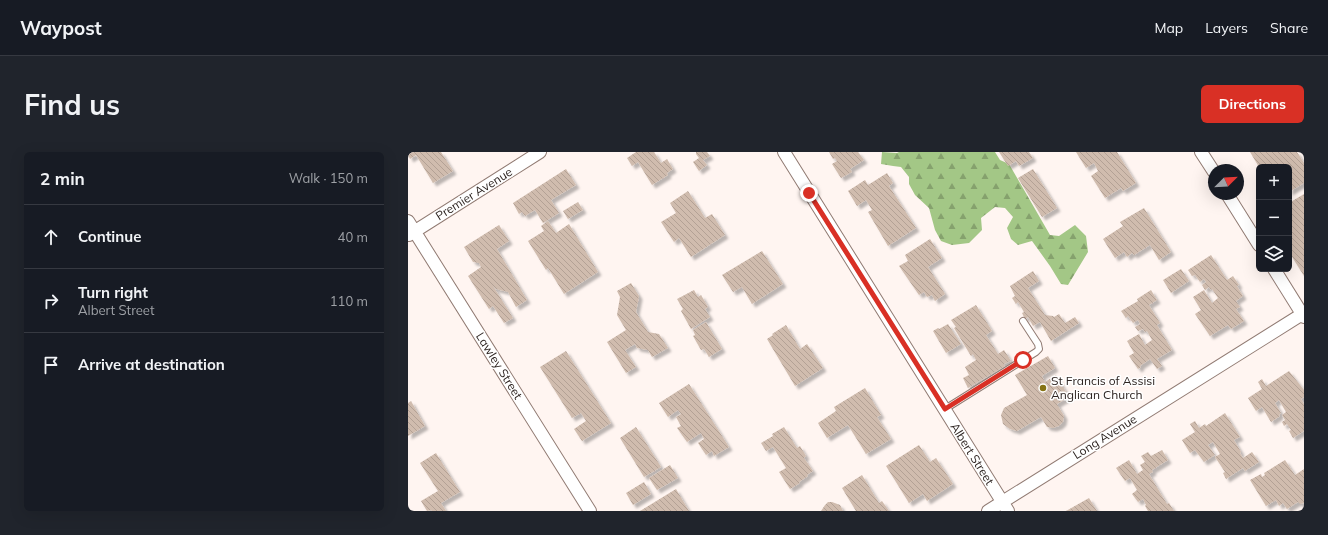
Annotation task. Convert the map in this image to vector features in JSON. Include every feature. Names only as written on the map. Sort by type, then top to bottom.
[{"type":"street","name":"Premier Avenue","points":[[411,234],[540,152]]},
{"type":"street","name":"Albert Street","points":[[784,152],[1005,506]]},
{"type":"street","points":[[1201,152],[1209,164]]},
{"type":"street","points":[[1231,200],[1256,240]]},
{"type":"street","name":"Lawley Street","points":[[408,221],[411,234],[590,511]]},
{"type":"street","points":[[1276,272],[1303,315]]},
{"type":"street","name":"Long Avenue","points":[[988,511],[1005,506],[1303,315]]},
{"type":"lane","points":[[945,409],[1039,349],[1038,344],[1023,321]]},
{"type":"green space","points":[[882,152],[995,152],[1000,160],[1009,164],[1050,235],[1059,236],[1075,225],[1086,236],[1088,252],[1068,285],[1061,284],[1032,241],[1018,245],[1011,239],[1007,228],[1013,217],[1005,208],[995,207],[981,218],[982,230],[969,243],[952,245],[941,241],[935,230],[929,208],[915,195],[909,184],[909,177],[901,167],[881,164]]},
{"type":"building","points":[[408,152],[441,152],[453,171],[433,183],[416,155],[410,159]]},
{"type":"building","points":[[636,152],[654,152],[661,163],[667,159],[673,169],[667,173],[668,175],[652,185],[638,162],[632,166],[627,158]]},
{"type":"building","points":[[696,152],[707,152],[710,156],[703,160],[707,165],[699,171],[693,162],[699,158]]},
{"type":"building","points":[[829,152],[858,152],[864,160],[850,169],[852,172],[841,178],[832,164],[837,161],[835,158],[833,159]]},
{"type":"building","points":[[999,152],[1029,152],[1033,158],[1019,166],[1016,161],[1008,166]]},
{"type":"building","points":[[1076,152],[1117,152],[1136,183],[1123,191],[1121,188],[1105,198],[1091,176],[1098,171],[1094,163],[1086,168]]},
{"type":"building","points":[[1250,152],[1297,152],[1304,163],[1304,183],[1292,190],[1292,164],[1257,164]]},
{"type":"building","points":[[566,169],[576,185],[551,200],[559,213],[543,223],[535,210],[525,216],[522,212],[519,214],[513,203]]},
{"type":"building","points":[[1033,169],[1057,208],[1042,217],[1018,178]]},
{"type":"building","points":[[887,173],[893,183],[889,186],[916,228],[888,246],[868,212],[872,210],[866,200],[857,206],[848,191],[865,180],[868,185]]},
{"type":"building","points":[[688,191],[705,218],[712,214],[725,235],[691,257],[679,238],[674,242],[661,222],[676,213],[670,203]]},
{"type":"building","points":[[1304,194],[1304,276],[1292,257],[1292,201]]},
{"type":"building","points":[[578,202],[583,210],[568,219],[563,211]]},
{"type":"building","points":[[1144,208],[1171,252],[1159,260],[1150,245],[1134,255],[1132,253],[1127,257],[1124,252],[1115,258],[1103,239],[1123,226],[1120,222]]},
{"type":"building","points":[[548,221],[556,233],[569,224],[598,272],[564,294],[548,268],[546,270],[528,241],[544,231],[541,226]]},
{"type":"building","points":[[499,225],[509,241],[497,249],[527,300],[516,307],[508,292],[496,289],[493,286],[513,318],[504,323],[493,306],[489,309],[468,276],[481,267],[479,263],[473,262],[464,247]]},
{"type":"building","points":[[930,239],[942,258],[928,267],[945,294],[935,301],[932,295],[927,297],[924,292],[919,295],[899,266],[908,261],[905,255]]},
{"type":"building","points":[[762,251],[783,284],[752,304],[742,287],[733,292],[722,275]]},
{"type":"building","points":[[1211,255],[1227,280],[1233,276],[1239,285],[1237,286],[1243,296],[1236,301],[1240,307],[1236,309],[1244,321],[1231,329],[1228,325],[1210,336],[1195,314],[1201,310],[1193,297],[1204,290],[1212,303],[1218,298],[1209,287],[1205,290],[1202,285],[1206,282],[1204,279],[1200,282],[1195,275],[1192,276],[1188,270]]},
{"type":"building","points":[[1181,269],[1189,281],[1171,293],[1163,280]]},
{"type":"building","points":[[1033,271],[1039,281],[1028,288],[1045,315],[1054,317],[1059,314],[1065,323],[1075,317],[1079,323],[1051,341],[1040,322],[1033,326],[1028,317],[1025,319],[1022,313],[1024,312],[1018,302],[1016,304],[1012,298],[1015,296],[1010,286]]},
{"type":"building","points":[[631,283],[639,296],[636,312],[648,332],[659,334],[668,348],[652,357],[648,350],[637,348],[635,344],[625,350],[636,367],[626,373],[607,342],[626,330],[617,315],[620,297],[617,291]]},
{"type":"building","points":[[694,290],[698,297],[701,295],[708,307],[705,309],[710,317],[691,329],[681,311],[683,309],[677,299]]},
{"type":"building","points":[[1151,290],[1157,300],[1149,305],[1160,323],[1157,325],[1172,350],[1157,359],[1162,366],[1157,369],[1150,359],[1138,369],[1129,356],[1134,353],[1127,341],[1139,334],[1145,345],[1152,340],[1147,331],[1145,332],[1143,329],[1138,331],[1135,327],[1140,324],[1138,320],[1133,323],[1128,316],[1126,318],[1121,311],[1138,301],[1137,299]]},
{"type":"building","points":[[976,305],[992,331],[986,335],[998,354],[1004,350],[1011,361],[968,388],[963,378],[969,375],[965,367],[976,360],[973,354],[971,356],[954,328],[956,327],[951,320]]},
{"type":"building","points":[[706,322],[722,349],[709,357],[704,349],[701,350],[693,336],[695,335],[693,330]]},
{"type":"building","points":[[948,324],[961,344],[946,353],[933,331]]},
{"type":"building","points":[[786,325],[800,349],[807,344],[823,368],[795,386],[767,339]]},
{"type":"building","points":[[566,351],[611,423],[582,441],[574,429],[586,421],[581,413],[572,418],[540,367]]},
{"type":"building","name":"St Francis of Assisi Anglican Church","points":[[1048,356],[1055,368],[1042,376],[1045,382],[1056,375],[1069,397],[1057,404],[1064,416],[1063,422],[1059,426],[1053,428],[1047,427],[1041,417],[1017,431],[1010,429],[1003,424],[1001,415],[1004,408],[1027,395],[1015,375]]},
{"type":"building","points":[[1289,371],[1304,390],[1304,397],[1301,399],[1304,404],[1304,431],[1293,438],[1289,431],[1291,430],[1287,424],[1284,426],[1282,422],[1285,420],[1282,415],[1286,412],[1279,400],[1275,403],[1281,413],[1279,415],[1280,416],[1271,422],[1262,407],[1256,411],[1248,398],[1262,389],[1258,382],[1262,379],[1266,386]]},
{"type":"building","points":[[689,384],[729,447],[714,456],[712,451],[706,455],[698,443],[704,439],[701,433],[687,442],[677,428],[681,426],[676,417],[681,414],[678,410],[668,417],[659,403]]},
{"type":"building","points":[[865,388],[881,415],[877,417],[891,439],[866,454],[848,425],[827,438],[818,423],[836,411],[834,407]]},
{"type":"building","points":[[411,401],[425,426],[408,436],[408,403]]},
{"type":"building","points":[[1225,413],[1240,437],[1234,440],[1243,458],[1252,452],[1259,462],[1245,471],[1243,468],[1226,479],[1223,473],[1225,472],[1215,457],[1220,454],[1213,442],[1208,445],[1215,455],[1204,462],[1195,450],[1190,453],[1182,440],[1195,432],[1190,424],[1195,421],[1199,428],[1205,424],[1206,426]]},
{"type":"building","points":[[636,427],[661,467],[644,477],[620,438]]},
{"type":"building","points":[[784,427],[797,448],[800,446],[806,456],[804,458],[813,471],[799,482],[800,483],[790,489],[779,472],[786,468],[773,447],[766,451],[761,443]]},
{"type":"building","points":[[919,445],[930,462],[936,458],[953,484],[927,501],[923,494],[909,503],[886,466]]},
{"type":"building","points":[[1162,450],[1168,460],[1152,470],[1153,472],[1149,474],[1167,504],[1169,503],[1174,511],[1148,511],[1143,499],[1138,502],[1132,494],[1137,490],[1130,478],[1125,481],[1116,468],[1129,460],[1137,474],[1143,470],[1140,465],[1145,462],[1141,456],[1148,452],[1151,456]]},
{"type":"building","points":[[436,453],[460,492],[441,503],[446,511],[427,511],[421,501],[438,491],[420,463]]},
{"type":"building","points":[[1285,460],[1295,475],[1304,469],[1304,503],[1300,504],[1298,502],[1287,509],[1283,503],[1279,506],[1276,500],[1266,506],[1250,480],[1261,474],[1262,477],[1265,475],[1264,473]]},
{"type":"building","points":[[670,465],[678,478],[657,490],[649,478]]},
{"type":"building","points":[[862,475],[879,503],[882,501],[889,511],[856,511],[842,488]]},
{"type":"building","points":[[644,482],[651,494],[633,505],[626,493]]},
{"type":"building","points":[[676,489],[689,511],[640,511]]},
{"type":"building","points":[[1089,498],[1097,511],[1066,511]]},
{"type":"building","points":[[828,502],[840,505],[843,511],[821,511]]},
{"type":"place","name":"St Francis of Assisi Anglican Church","points":[[1043,388]]},
{"type":"route","points":[[809,193],[945,409],[1023,360]]}]
